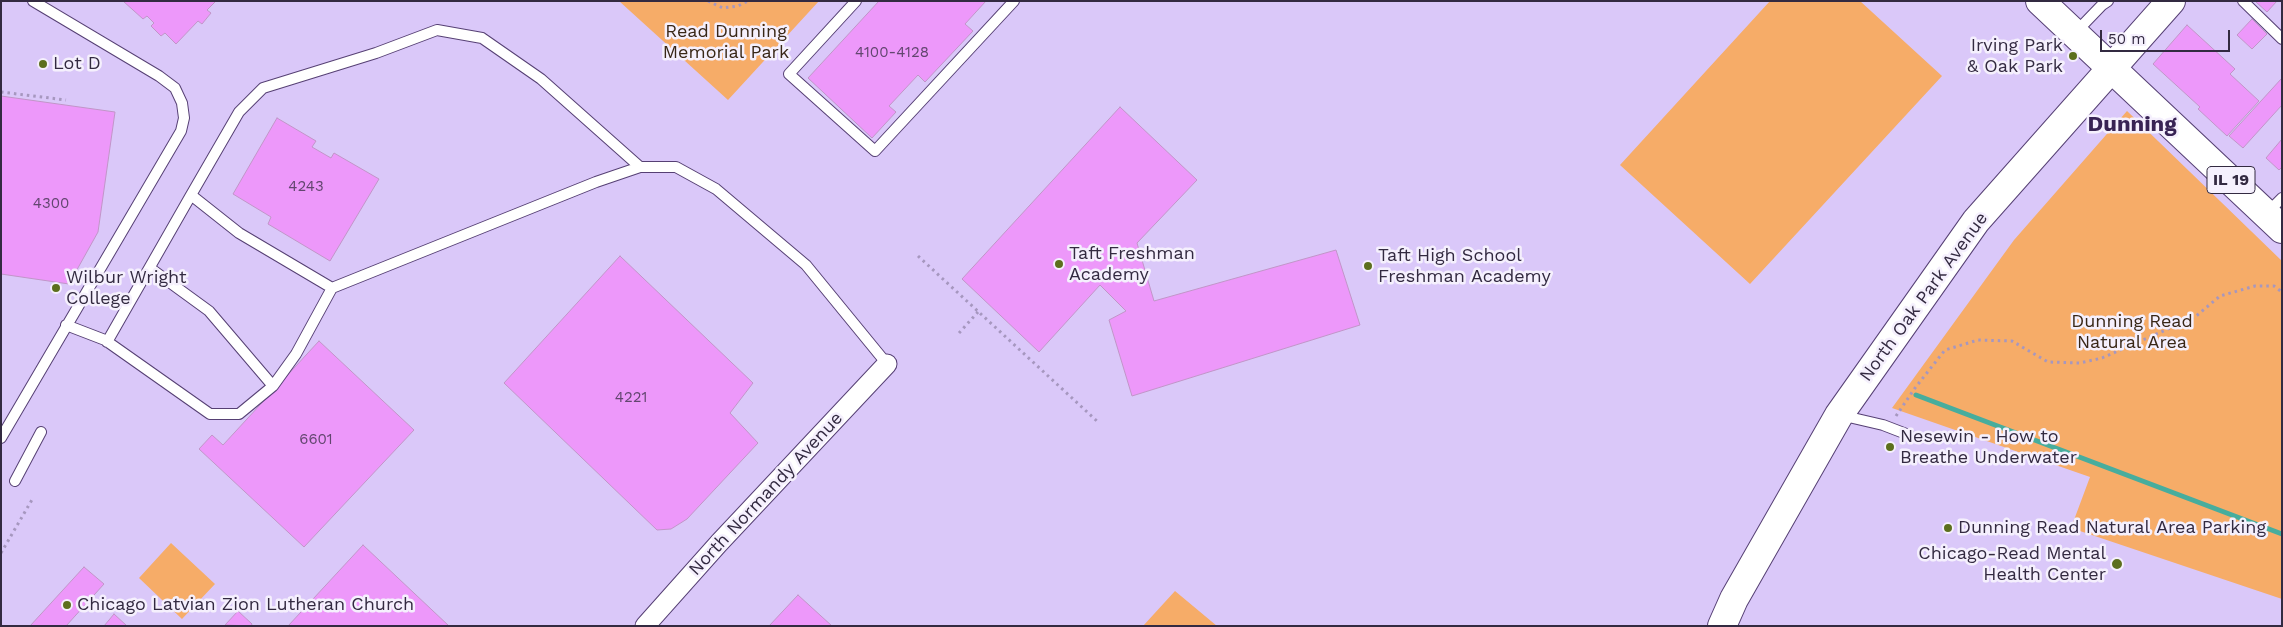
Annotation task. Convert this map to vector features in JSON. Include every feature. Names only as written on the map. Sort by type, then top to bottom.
[{"type":"street","name":"IL 19","points":[[2040,1],[2111,67],[2277,213]]},
{"type":"street","name":"North Oak Park Avenue","points":[[1722,626],[1734,599],[1840,415],[1976,221],[2171,1]]},
{"type":"street","name":"North Normandy Avenue","points":[[645,626],[719,543],[887,364]]},
{"type":"lane","points":[[1,438],[181,131],[184,118],[182,103],[175,88],[159,76],[33,1]]},
{"type":"lane","points":[[856,1],[789,74],[875,151],[1014,1]]},
{"type":"lane","points":[[2074,33],[2108,1]]},
{"type":"lane","points":[[2243,1],[2282,39]]},
{"type":"lane","points":[[107,342],[239,112],[263,88],[376,53],[437,30],[482,38],[541,79],[640,168]]},
{"type":"lane","points":[[66,325],[107,342],[210,414],[239,414],[273,386],[296,354],[332,288],[596,182],[640,168],[676,168],[716,189],[806,265],[887,364]]},
{"type":"lane","points":[[191,196],[239,232],[332,288]]},
{"type":"lane","points":[[150,268],[209,311],[273,386]]},
{"type":"lane","points":[[1840,415],[1889,427],[1909,435]]},
{"type":"lane","points":[[14,481],[41,432]]},
{"type":"path","points":[[708,1],[724,8],[738,6],[748,1]]},
{"type":"path","points":[[1,92],[52,101],[66,100]]},
{"type":"path","points":[[918,256],[1098,422]]},
{"type":"path","points":[[1889,427],[1915,388],[1945,350],[1978,340],[2012,341],[2048,362],[2080,363],[2102,358],[2195,317],[2220,296],[2255,286],[2274,286],[2282,292]]},
{"type":"path","points":[[959,333],[978,312]]},
{"type":"path","points":[[1,553],[33,498]]},
{"type":"green space","name":"Read Dunning Memorial Park","points":[[619,1],[819,1],[728,100]]},
{"type":"green space","points":[[1770,1],[1860,1],[1942,76],[1750,284],[1620,165]]},
{"type":"green space","name":"Dunning Read Natural Area","points":[[2127,111],[2282,261],[2282,599],[2071,528],[2090,477],[1892,408],[2014,240]]},
{"type":"green space","points":[[171,543],[215,584],[182,619],[139,578]]},
{"type":"green space","points":[[1175,591],[1217,626],[1143,626]]},
{"type":"building","points":[[123,1],[216,1],[207,10],[211,13],[202,24],[198,21],[176,44],[165,33],[161,36],[151,26],[154,23],[147,16],[143,19]]},
{"type":"building","points":[[879,1],[986,1],[965,24],[973,31],[925,82],[918,75],[889,106],[896,112],[872,138],[808,78]]},
{"type":"building","points":[[2255,1],[2277,1],[2267,12]]},
{"type":"building","points":[[2252,19],[2267,34],[2252,49],[2237,35]]},
{"type":"building","points":[[2187,25],[2235,69],[2230,74],[2259,101],[2227,136],[2198,109],[2200,107],[2153,64]]},
{"type":"building","points":[[2282,78],[2282,105],[2243,148],[2229,136]]},
{"type":"building","points":[[1,96],[115,112],[98,232],[69,284],[1,274]]},
{"type":"building","name":"Taft Freshman Academy","points":[[1120,107],[1197,180],[1137,243],[1154,301],[1336,250],[1360,325],[1132,396],[1109,320],[1126,311],[1100,285],[1039,352],[962,279]]},
{"type":"building","points":[[277,118],[316,141],[312,147],[331,158],[334,153],[379,179],[330,261],[268,224],[271,217],[233,194]]},
{"type":"building","points":[[2282,139],[2282,167],[2279,170],[2266,158]]},
{"type":"building","points":[[620,256],[753,383],[730,413],[758,443],[687,519],[671,529],[657,530],[504,383]]},
{"type":"building","points":[[319,341],[414,430],[304,547],[199,449],[212,435],[223,445]]},
{"type":"building","points":[[363,545],[449,626],[288,626]]},
{"type":"building","name":"Chicago Latvian Zion Lutheran Church","points":[[84,567],[104,584],[66,626],[30,626]]},
{"type":"building","points":[[798,595],[832,626],[769,626]]},
{"type":"building","points":[[238,611],[252,624],[251,626],[225,625]]},
{"type":"building","name":"Chicago Latvian Zion Lutheran Church","points":[[114,614],[127,626],[104,626]]},
{"type":"waterway","points":[[1916,395],[2282,534]]},
{"type":"place","name":"Irving Park & Oak Park","points":[[2073,56]]},
{"type":"place","name":"Lot D","points":[[43,64]]},
{"type":"place","name":"Taft Freshman Academy","points":[[1059,264]]},
{"type":"place","name":"Taft High School Freshman Academy","points":[[1368,266]]},
{"type":"place","name":"Wilbur Wright College","points":[[56,288]]},
{"type":"place","name":"Nesewin - How to Breathe Underwater","points":[[1890,447]]},
{"type":"place","name":"Dunning Read Natural Area Parking","points":[[1948,528]]},
{"type":"place","name":"Chicago-Read Mental Health Center","points":[[2117,564]]},
{"type":"place","name":"Chicago Latvian Zion Lutheran Church","points":[[67,605]]},
{"type":"district","name":"Dunning","points":[[2132,125]]}]
